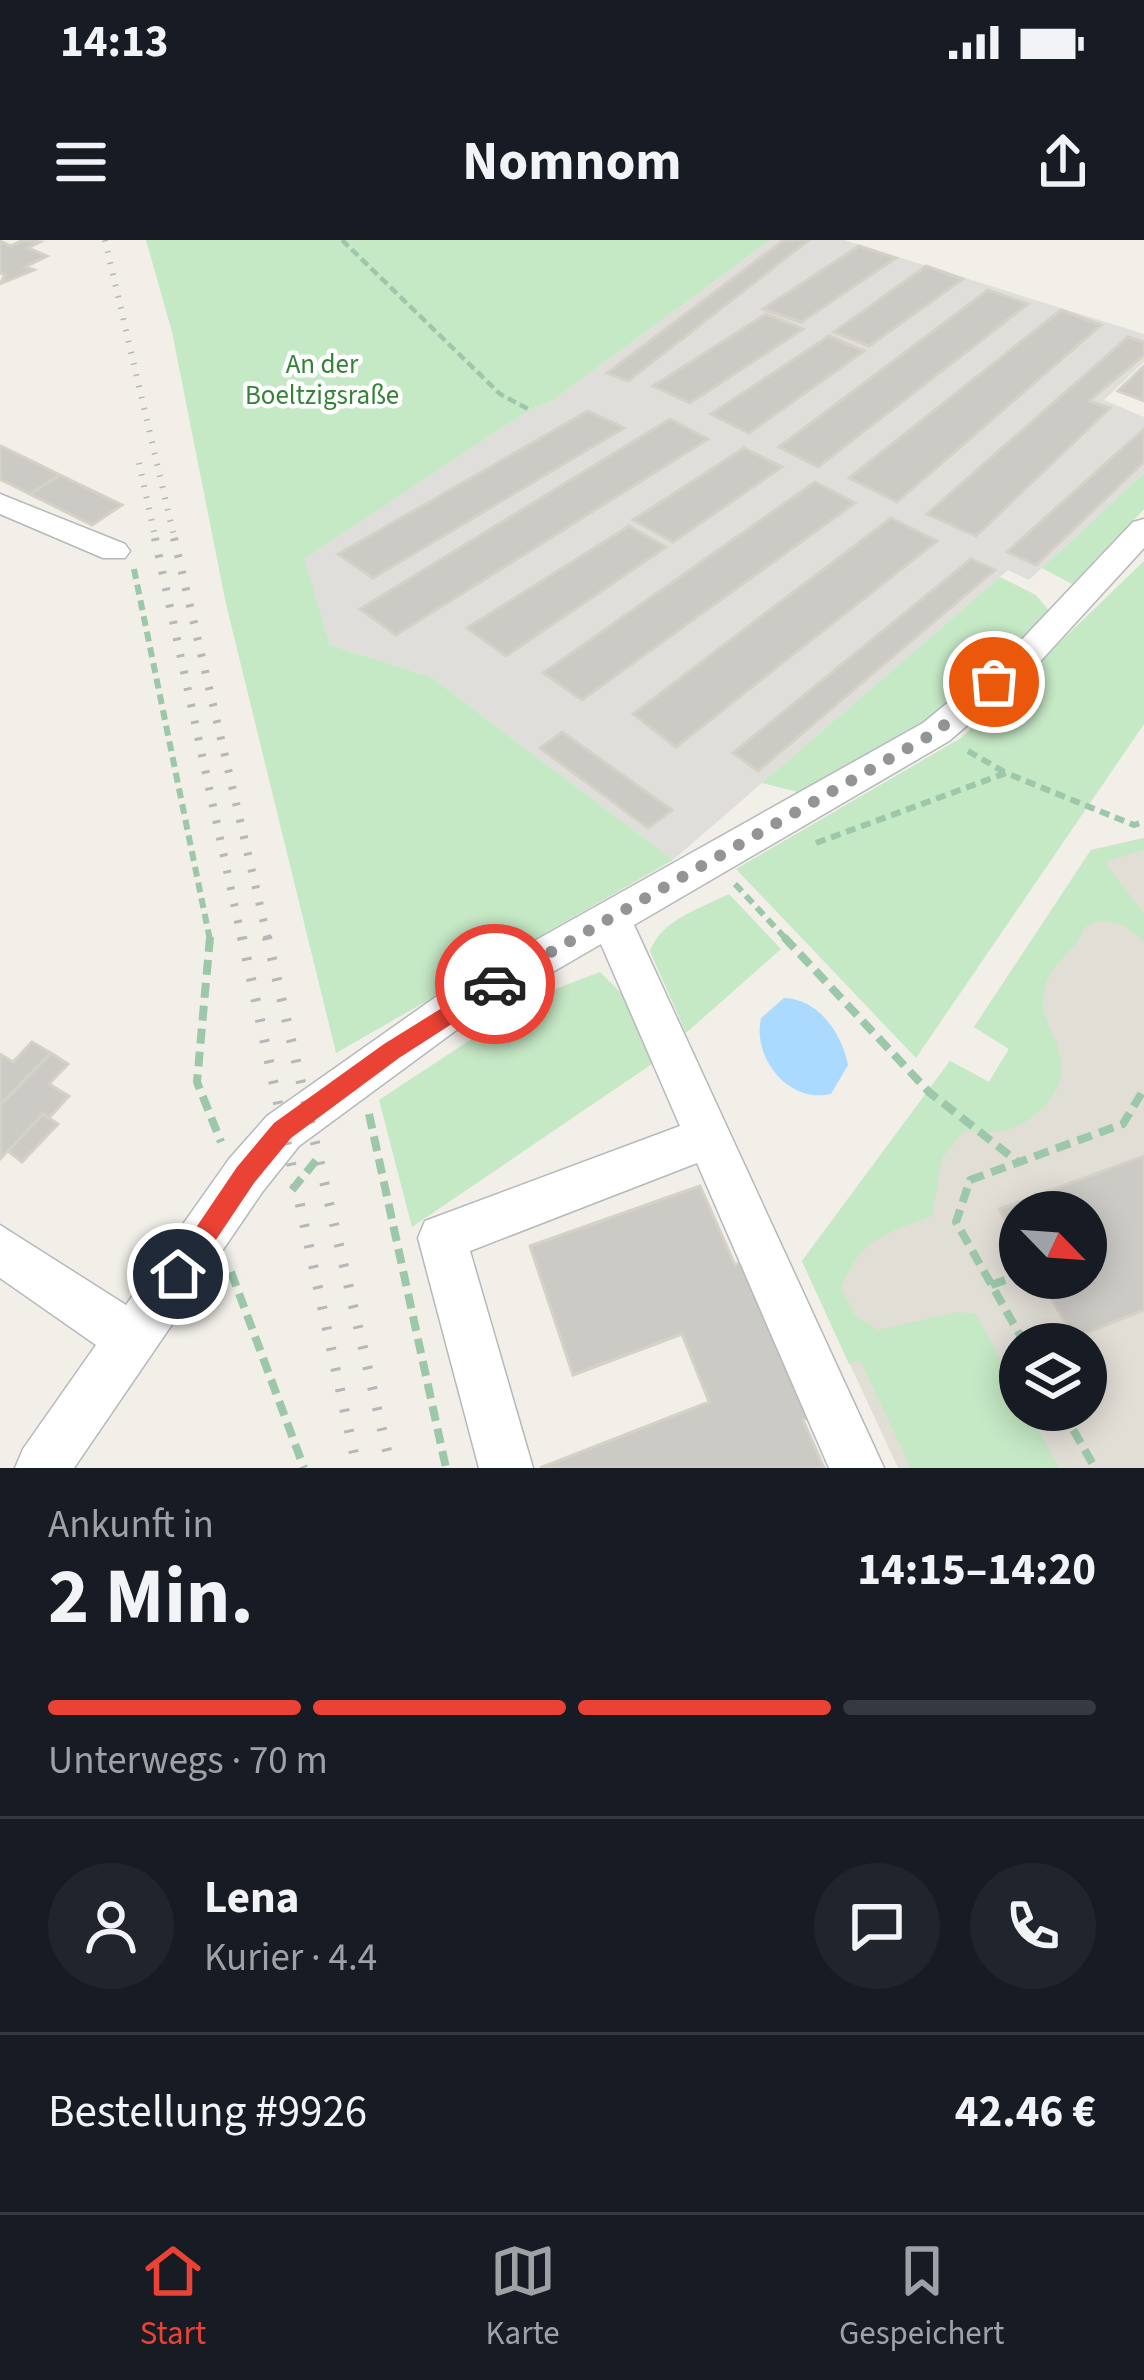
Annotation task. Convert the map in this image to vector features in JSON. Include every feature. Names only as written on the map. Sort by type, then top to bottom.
[{"type":"street","points":[[0,503],[114,551]]},
{"type":"street","points":[[41,1468],[246,1175],[283,1131],[455,1007],[936,732],[1024,658],[1144,529]]},
{"type":"street","points":[[611,920],[857,1468]]},
{"type":"street","points":[[506,1468],[442,1238],[711,1136]]},
{"type":"street","points":[[0,1249],[133,1340]]},
{"type":"path","points":[[342,240],[500,394],[530,410]]},
{"type":"path","points":[[114,551],[134,569],[211,930],[197,1082],[214,1133],[246,1175]]},
{"type":"path","points":[[936,732],[1006,773],[1134,825],[1144,822]]},
{"type":"path","points":[[796,850],[1006,773]]},
{"type":"path","points":[[712,859],[929,1092],[1018,1162]]},
{"type":"path","points":[[360,1072],[446,1468]]},
{"type":"path","points":[[1012,1323],[956,1222],[970,1180],[1123,1124],[1144,1089]]},
{"type":"path","points":[[202,1242],[224,1254],[304,1468]]},
{"type":"path","points":[[991,1286],[999,1283]]},
{"type":"path","points":[[1074,1431],[1095,1468]]},
{"type":"shaded area","points":[[770,240],[844,240],[1144,334],[1144,362],[1104,400],[1144,417],[1144,473],[1029,580],[1008,570],[673,860],[431,677],[330,645],[303,559],[529,410],[552,401]]},
{"type":"shaded area","points":[[1144,838],[1144,1468],[898,1468],[802,1261],[950,1061],[989,1082],[1009,1049],[974,1027],[1091,850]]},
{"type":"green space","name":"An der Boeltzigsraße","points":[[146,240],[770,240],[552,401],[529,410],[304,559],[330,645],[431,677],[673,860],[336,1053],[226,604],[172,332]]},
{"type":"green space","points":[[1144,473],[1144,509],[1072,584],[1042,568]]},
{"type":"green space","points":[[1144,561],[1144,724],[916,1058],[736,869],[961,738]]},
{"type":"green space","points":[[1000,577],[1036,595],[1050,612],[999,666],[941,711],[816,789],[798,792],[762,783]]},
{"type":"green space","points":[[1144,838],[1144,849],[1105,862],[1144,914],[1144,943],[1117,923],[1085,927],[1053,970],[1043,997],[1061,1059],[1055,1092],[1020,1125],[963,1132],[942,1158],[932,1216],[876,1240],[857,1258],[841,1288],[854,1314],[878,1330],[957,1312],[976,1314],[999,1357],[999,1431],[1039,1431],[1059,1468],[911,1468],[860,1360],[849,1364],[802,1261],[950,1061],[989,1082],[1009,1049],[974,1027],[1091,850]]},
{"type":"green space","points":[[729,894],[781,949],[686,1033],[650,951],[672,923]]},
{"type":"green space","points":[[600,972],[631,1003],[652,1064],[412,1227],[379,1100],[537,996]]},
{"type":"water","points":[[784,998],[818,1011],[840,1042],[848,1065],[831,1094],[801,1092],[768,1062],[762,1048],[761,1018]]},
{"type":"building","points":[[23,240],[40,242],[28,248],[47,256],[25,267],[34,270],[0,284],[5,275],[0,273],[0,241],[11,246]]},
{"type":"building","points":[[784,240],[809,240],[628,381],[607,373]]},
{"type":"building","points":[[859,246],[896,258],[801,322],[763,309]]},
{"type":"building","points":[[926,266],[963,279],[869,346],[834,332]]},
{"type":"building","points":[[988,290],[1028,304],[818,467],[779,447]]},
{"type":"building","points":[[1061,310],[1101,325],[897,502],[849,478]]},
{"type":"building","points":[[766,314],[803,329],[690,403],[653,386]]},
{"type":"building","points":[[829,336],[864,351],[749,433],[711,414]]},
{"type":"building","points":[[1128,337],[1144,342],[1144,355],[1089,401],[1110,408],[976,536],[927,514]]},
{"type":"building","points":[[1144,366],[1144,401],[1118,391]]},
{"type":"building","points":[[588,411],[624,428],[373,578],[338,554]]},
{"type":"building","points":[[670,419],[708,439],[396,635],[360,609]]},
{"type":"building","points":[[1144,429],[1144,462],[1036,565],[1007,552]]},
{"type":"building","points":[[0,447],[60,475],[30,494],[0,479]]},
{"type":"building","points":[[744,448],[782,467],[673,542],[633,520]]},
{"type":"building","points":[[60,475],[122,505],[92,525],[30,494]]},
{"type":"building","points":[[815,482],[855,503],[582,700],[543,673]]},
{"type":"building","points":[[891,518],[937,541],[676,747],[633,714]]},
{"type":"building","points":[[629,526],[666,547],[506,656],[467,628]]},
{"type":"building","points":[[971,559],[995,570],[758,771],[733,753]]},
{"type":"building","points":[[562,732],[672,810],[648,828],[540,748]]},
{"type":"building","points":[[32,1042],[51,1053],[0,1105],[0,1054],[13,1062]]},
{"type":"building","points":[[51,1053],[68,1064],[49,1084],[69,1096],[49,1118],[43,1114],[1,1158],[0,1105]]},
{"type":"building","points":[[43,1114],[58,1124],[22,1162],[8,1151]]},
{"type":"building","points":[[1144,1156],[1144,1310],[1107,1325],[1065,1323],[1051,1299],[1107,1299],[1107,1191],[1048,1191]]},
{"type":"building","points":[[700,1186],[735,1265],[743,1262],[772,1327],[811,1416],[803,1420],[824,1468],[540,1468],[709,1402],[682,1334],[573,1375],[530,1246]]},
{"type":"railway","points":[[105,240],[175,541]]},
{"type":"railway","points":[[139,463],[156,541]]},
{"type":"railway","points":[[155,538],[242,940]]},
{"type":"railway","points":[[174,538],[268,940]]},
{"type":"railway","points":[[242,937],[357,1468]]},
{"type":"railway","points":[[267,937],[391,1468]]},
{"type":"way so far","points":[[495,984],[936,732],[994,682]]},
{"type":"route","points":[[178,1274],[246,1175],[283,1131],[455,1007],[495,984]]}]
